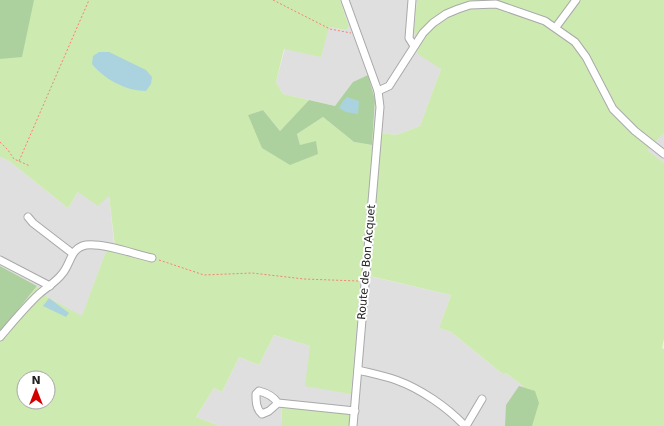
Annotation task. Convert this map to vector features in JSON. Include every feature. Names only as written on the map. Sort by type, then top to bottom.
[{"type":"street","points":[[345,0],[379,94],[389,86],[422,33],[433,23],[446,14],[470,5],[485,3],[506,6],[527,13],[556,27],[582,49],[613,109],[635,131],[664,154]]},
{"type":"street","points":[[412,0],[409,38],[414,46]]},
{"type":"street","points":[[556,27],[576,0]]},
{"type":"street","name":"Route de Bon Acquet","points":[[353,426],[379,94]]},
{"type":"street","points":[[28,217],[33,223],[72,253]]},
{"type":"street","points":[[0,337],[39,294],[62,274],[69,264],[72,253],[79,248],[87,245],[102,247],[152,258]]},
{"type":"street","points":[[0,260],[50,286]]},
{"type":"street","points":[[358,370],[396,380],[412,387],[452,412],[466,426],[482,399]]},
{"type":"street","points":[[278,403],[355,410]]},
{"type":"path","points":[[19,161],[89,0]]},
{"type":"path","points":[[273,0],[330,29],[357,35]]},
{"type":"path","points":[[0,142],[14,159],[30,166]]},
{"type":"path","points":[[152,258],[204,275],[252,273],[304,279],[365,281]]},
{"type":"shaded area","points":[[340,0],[417,0],[414,30],[441,69],[420,126],[396,135],[373,132],[375,100],[340,101],[335,106],[283,94],[276,82],[285,48],[329,27],[346,30],[349,27]]},
{"type":"shaded area","points":[[664,133],[664,163],[646,150]]},
{"type":"shaded area","points":[[0,157],[9,161],[68,208],[78,192],[109,196],[115,252],[106,251],[82,317],[47,297],[37,286],[0,266]]},
{"type":"shaded area","points":[[360,274],[451,295],[439,328],[451,332],[504,375],[506,373],[523,386],[526,426],[349,426],[350,415],[282,407],[281,426],[220,426],[196,417],[214,388],[222,392],[239,357],[259,365],[274,335],[310,346],[351,394]]},
{"type":"green space","points":[[0,0],[340,0],[349,27],[346,30],[329,27],[321,57],[284,49],[276,82],[283,94],[309,100],[280,131],[263,110],[248,115],[300,145],[297,134],[323,117],[354,142],[372,145],[373,132],[396,135],[420,126],[441,69],[418,54],[414,30],[417,0],[664,0],[664,133],[647,150],[664,163],[664,339],[662,348],[664,349],[664,426],[526,426],[513,404],[523,386],[506,373],[504,375],[451,332],[439,328],[451,295],[361,274],[351,394],[305,386],[310,346],[274,335],[259,365],[239,357],[222,392],[214,388],[196,417],[220,426],[0,426],[0,332],[37,286],[47,297],[82,316],[106,251],[115,252],[109,196],[98,206],[78,192],[68,208],[9,161],[0,157]]},
{"type":"green space","points":[[0,0],[34,0],[22,57],[0,59]]},
{"type":"green space","points":[[368,75],[375,100],[372,145],[354,142],[323,117],[297,134],[300,145],[316,141],[318,154],[290,165],[262,148],[248,115],[263,110],[280,131],[309,100],[335,106],[353,82]]},
{"type":"green space","points":[[0,266],[37,286],[0,332]]},
{"type":"green space","points":[[519,386],[535,391],[539,403],[532,426],[505,426],[506,405]]},
{"type":"green space","points":[[282,407],[350,414],[349,426],[281,426]]},
{"type":"water","points":[[99,52],[109,52],[146,70],[152,77],[151,84],[146,91],[131,89],[116,83],[103,75],[92,64],[93,56]]},
{"type":"water","points":[[347,97],[359,101],[358,114],[346,112],[339,108]]},
{"type":"water","points":[[49,298],[69,313],[66,317],[43,306]]}]
